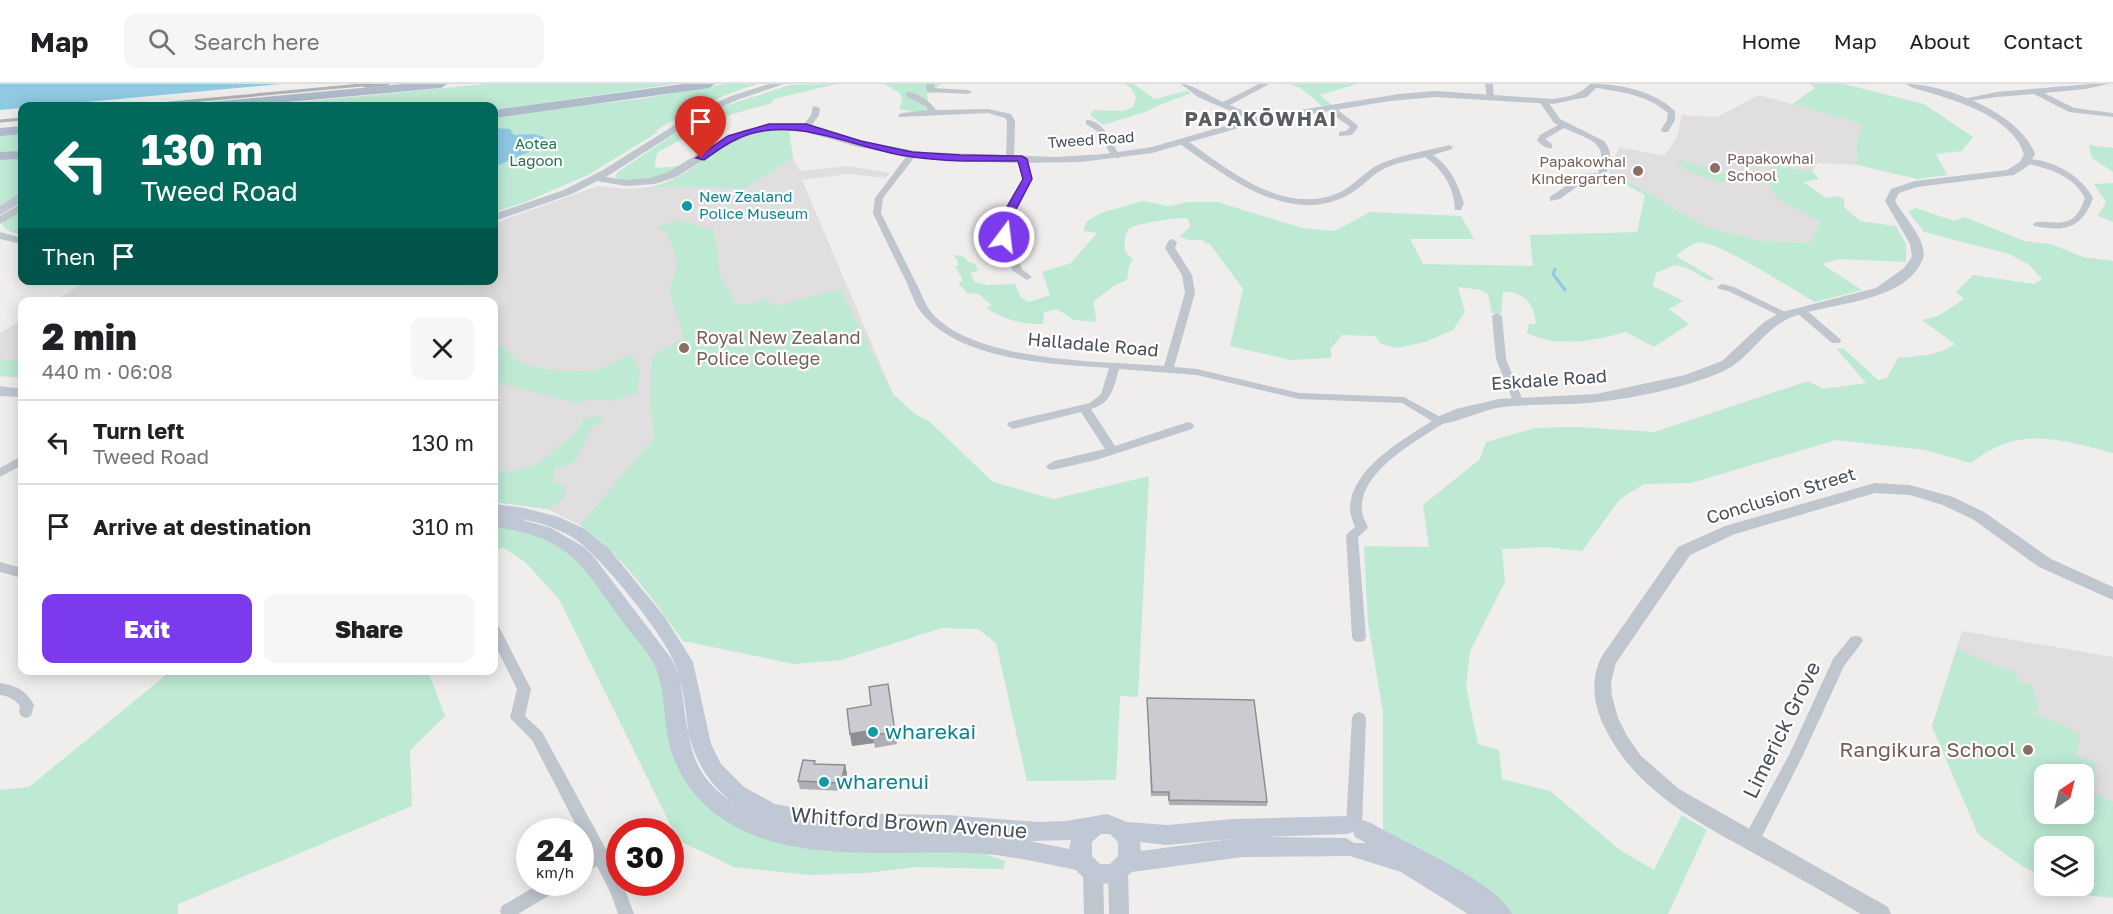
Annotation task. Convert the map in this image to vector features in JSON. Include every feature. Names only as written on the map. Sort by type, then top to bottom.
[{"type":"main road","points":[[257,102],[441,84]]},
{"type":"main road","points":[[498,113],[709,84]]},
{"type":"main road","points":[[274,102],[304,98]]},
{"type":"main road","points":[[0,127],[18,125]]},
{"type":"main road","points":[[0,132],[18,130]]},
{"type":"main road","points":[[0,156],[18,155]]},
{"type":"main road","points":[[0,211],[18,200]]},
{"type":"main road","points":[[0,217],[18,207]]},
{"type":"main road","points":[[0,383],[18,385]]},
{"type":"main road","points":[[0,391],[18,393]]},
{"type":"main road","name":"Whitford Brown Avenue","points":[[498,510],[532,514],[556,520],[591,540],[603,553],[681,656],[688,674],[697,737],[703,753],[723,782],[749,801],[788,817],[816,821],[969,824],[1038,832],[1093,827]]},
{"type":"main road","name":"Whitford Brown Avenue","points":[[498,522],[548,532],[574,547],[588,561],[664,663],[671,682],[676,735],[690,773],[712,799],[737,818],[766,830],[805,839],[984,844],[1088,865]]},
{"type":"main road","points":[[1123,866],[1132,848],[1128,837],[1122,831],[1110,825],[1093,827],[1086,831],[1080,842],[1079,850],[1088,865],[1105,873],[1123,866],[1242,847],[1354,836],[1409,865],[1488,914]]},
{"type":"main road","points":[[1122,831],[1167,835],[1233,829],[1354,836],[1451,877],[1501,914]]},
{"type":"street","points":[[498,217],[558,196],[596,178],[697,115],[734,98],[779,84]]},
{"type":"street","points":[[930,84],[930,90],[937,92],[968,92]]},
{"type":"street","points":[[1185,84],[1194,92],[1257,120]]},
{"type":"street","points":[[1225,104],[1265,84]]},
{"type":"street","points":[[1489,84],[1491,97]]},
{"type":"street","points":[[1595,84],[1643,95],[1667,107],[1672,113],[1665,130]]},
{"type":"street","name":"Tweed Road","points":[[596,178],[627,185],[657,181],[677,173],[731,138],[769,127],[806,127],[860,144],[912,154],[1010,159],[1116,156],[1153,150],[1257,120],[1330,108],[1424,94],[1543,101],[1563,100],[1584,95],[1595,84]]},
{"type":"street","points":[[1911,84],[1962,100],[2001,121],[2019,135],[2029,148],[2028,161],[2067,174],[2086,190],[2089,198],[2083,215],[2073,224],[2063,226],[2037,224]]},
{"type":"street","points":[[1962,100],[2003,93],[2067,90],[2104,84]]},
{"type":"street","points":[[2035,92],[2072,110],[2113,115]]},
{"type":"street","points":[[909,94],[928,104],[934,112]]},
{"type":"street","points":[[1543,101],[1552,117],[1563,125],[1601,143],[1606,148],[1608,156],[1598,183],[1581,180],[1574,182],[1559,197],[1553,199]]},
{"type":"street","points":[[806,127],[815,116],[816,108]]},
{"type":"street","points":[[1330,108],[1354,127],[1349,133],[1342,134]]},
{"type":"street","points":[[902,115],[988,111],[1008,116],[1011,121],[1010,159]]},
{"type":"street","points":[[1089,122],[1100,129],[1116,156]]},
{"type":"street","points":[[1549,146],[1543,143],[1543,137],[1563,125]]},
{"type":"street","points":[[1183,142],[1258,193],[1285,200],[1302,201],[1339,197],[1359,186],[1386,165],[1428,155],[1449,147]]},
{"type":"street","name":"Halladale Road","points":[[912,154],[879,198],[877,213],[924,309],[930,317],[952,334],[980,346],[1025,357],[1208,373],[1299,396],[1404,400],[1440,421]]},
{"type":"street","points":[[1428,155],[1441,163],[1449,172],[1460,203],[1458,208]]},
{"type":"street","points":[[1022,159],[1027,179],[1005,219],[1004,237],[1018,271],[1027,277]]},
{"type":"street","name":"Eskdale Road","points":[[1359,637],[1352,535],[1362,528],[1356,519],[1354,509],[1360,487],[1370,473],[1384,460],[1440,421],[1474,406],[1518,401],[1596,398],[1650,388],[1727,364],[1761,330],[1786,315],[1853,301],[1897,282],[1914,266],[1919,254],[1918,245],[1893,210],[1890,201],[1895,191],[1915,184],[2000,175],[2017,170],[2028,161]]},
{"type":"street","points":[[0,221],[18,208]]},
{"type":"street","points":[[0,228],[5,236]]},
{"type":"street","points":[[1168,369],[1190,293],[1187,275],[1170,248],[1172,242]]},
{"type":"street","points":[[1722,287],[1786,315]]},
{"type":"street","points":[[1802,311],[1836,341]]},
{"type":"street","points":[[1497,316],[1501,359],[1518,401]]},
{"type":"street","points":[[1013,425],[1094,405],[1106,395],[1115,365]]},
{"type":"street","points":[[1085,409],[1111,449]]},
{"type":"street","points":[[1052,466],[1064,460],[1096,456],[1111,449],[1188,426]]},
{"type":"street","points":[[0,473],[18,462]]},
{"type":"street","name":"Conclusion Street","points":[[1881,914],[1690,808],[1644,772],[1616,737],[1602,699],[1601,679],[1608,661],[1684,551],[1730,530],[1773,516],[1854,492],[1875,488],[1895,488],[1917,492],[1955,504],[1978,516],[2045,563],[2113,594]]},
{"type":"street","points":[[0,567],[18,572]]},
{"type":"street","points":[[498,639],[524,689],[517,718],[537,736],[601,856],[619,892],[626,914]]},
{"type":"street","name":"Limerick Grove","points":[[1751,841],[1796,755],[1838,663],[1856,642]]},
{"type":"street","points":[[0,689],[10,690],[22,696],[27,705],[26,712]]},
{"type":"street","points":[[1354,836],[1359,718]]},
{"type":"street","points":[[594,860],[601,856]]},
{"type":"street","points":[[1088,865],[1094,914]]},
{"type":"street","points":[[1119,914],[1123,866]]},
{"type":"street","points":[[508,911],[533,896]]},
{"type":"shaded area","name":"Papakowhai School","points":[[1759,95],[1863,124],[1856,148],[1857,165],[1818,163],[1812,171],[1772,166],[1803,211],[1820,222],[1811,243],[1757,240],[1708,228],[1610,171],[1619,147],[1664,156],[1677,137],[1682,115],[1717,117]]},
{"type":"shaded area","name":"Royal New Zealand Police College","points":[[793,158],[800,171],[849,166],[890,173],[886,178],[848,174],[802,180],[893,394],[580,525],[547,509],[498,503],[498,297],[61,297],[80,285],[498,285],[498,223],[501,221],[598,186],[627,189],[729,188],[741,191]]},
{"type":"shaded area","points":[[18,322],[18,378],[0,376],[0,333]]},
{"type":"shaded area","name":"Rangikura School","points":[[1962,631],[2113,657],[2113,898],[2094,896],[2094,836],[2034,836],[2034,872],[1978,834],[1932,726]]},
{"type":"green space","points":[[486,84],[675,84],[498,109],[498,102],[300,102]]},
{"type":"green space","name":"Aotea Lagoon","points":[[725,84],[757,84],[680,116],[588,175],[523,203],[498,211],[498,116],[640,99]]},
{"type":"green space","points":[[837,84],[773,99],[772,103],[726,116],[658,152],[655,168],[681,166],[666,173],[631,182],[615,177],[618,172],[685,127],[728,105],[790,85]]},
{"type":"green space","points":[[884,84],[941,84],[936,87],[945,91],[927,94],[930,111],[914,112],[899,109],[902,101],[900,93]]},
{"type":"green space","points":[[1125,84],[1134,84],[1154,99],[1187,91],[1191,93],[1148,111],[1103,125],[1090,115],[1094,110],[1123,111],[1133,107],[1136,97],[1131,88]]},
{"type":"green space","points":[[1289,84],[1357,84],[1320,95],[1332,105],[1322,106],[1302,89]]},
{"type":"green space","points":[[1810,84],[1844,84],[1924,104],[1973,137],[1962,151],[1936,154],[1947,175],[1918,179],[1857,165],[1856,148],[1862,124],[1792,104],[1815,88]]},
{"type":"green space","points":[[789,129],[793,158],[741,191],[729,188],[651,187],[675,179],[723,148],[745,137]]},
{"type":"green space","points":[[18,133],[18,152],[0,154],[0,135]]},
{"type":"green space","points":[[2089,145],[2113,148],[2113,172],[2092,158]]},
{"type":"green space","points":[[18,159],[18,196],[0,207],[0,160]]},
{"type":"green space","points":[[1682,160],[1730,175],[1723,183],[1691,173],[1678,163]]},
{"type":"green space","points":[[1772,166],[1812,171],[1819,179],[1803,182],[1826,198],[1838,196],[1844,199],[1844,207],[1860,221],[1896,226],[1906,244],[1906,262],[1838,259],[1822,264],[1862,290],[1815,302],[1724,250],[1710,244],[1694,243],[1676,256],[1715,279],[1710,281],[1687,268],[1674,265],[1656,273],[1653,286],[1683,301],[1669,309],[1689,324],[1654,347],[1626,332],[1576,342],[1539,338],[1527,333],[1529,324],[1536,324],[1531,305],[1527,300],[1517,294],[1503,292],[1501,314],[1492,313],[1488,294],[1481,290],[1458,287],[1465,312],[1453,330],[1425,342],[1397,348],[1381,344],[1375,336],[1342,335],[1331,348],[1331,358],[1290,360],[1230,346],[1243,289],[1210,244],[1202,240],[1188,240],[1180,236],[1191,226],[1187,218],[1149,222],[1128,230],[1125,251],[1133,260],[1129,266],[1127,280],[1115,285],[1093,302],[1097,322],[1074,320],[1057,309],[1044,312],[1043,324],[1020,322],[1000,316],[986,308],[991,305],[979,294],[967,293],[958,282],[963,281],[955,266],[959,265],[954,255],[963,256],[969,262],[974,263],[979,271],[970,273],[975,282],[987,285],[1015,284],[1021,298],[1029,302],[1050,295],[1042,272],[1071,263],[1097,233],[1083,231],[1087,221],[1101,213],[1143,201],[1168,206],[1189,202],[1217,202],[1302,228],[1335,231],[1370,212],[1461,216],[1474,239],[1410,239],[1423,264],[1533,266],[1530,235],[1637,232],[1645,195],[1609,175],[1610,171],[1708,228],[1757,240],[1810,243],[1820,222],[1778,199],[1769,185]]},
{"type":"green space","points":[[2113,183],[2113,222],[2098,216],[2106,202],[2094,184]]},
{"type":"green space","points":[[1916,208],[1954,221],[1965,217],[2024,241],[2051,244],[2083,257],[2113,261],[2113,453],[2057,440],[2023,439],[2006,443],[1971,463],[1925,450],[1836,440],[1691,483],[1644,484],[1620,499],[1582,551],[1545,547],[1502,549],[1505,582],[1470,651],[1466,686],[1478,744],[1499,750],[1502,779],[1550,791],[1620,850],[1654,870],[1682,815],[1707,830],[1668,914],[1497,914],[1383,850],[1383,713],[1368,623],[1364,546],[1429,547],[1423,505],[1480,459],[1486,442],[1535,428],[1578,427],[1654,432],[1808,381],[1823,389],[1866,383],[1836,348],[1844,349],[1878,380],[1887,378],[1898,358],[1935,353],[1955,344],[1922,320],[1938,316],[1964,299],[1956,292],[1973,275],[2034,284],[2042,279],[2028,264],[2009,254],[1924,232],[1908,211]]},
{"type":"green space","points":[[18,210],[18,234],[6,230],[2,224]]},
{"type":"green space","points":[[679,220],[714,230],[721,278],[737,304],[749,305],[763,298],[776,306],[841,289],[893,394],[915,414],[929,421],[993,482],[1054,499],[1149,476],[1138,697],[1120,696],[1116,780],[1027,781],[996,643],[978,629],[942,628],[841,660],[794,664],[683,641],[623,564],[596,537],[580,525],[655,437],[650,404],[652,356],[684,338],[669,290],[678,263],[667,232],[656,227]]},
{"type":"green space","points":[[503,346],[515,359],[527,365],[559,370],[598,369],[633,356],[640,374],[637,393],[613,401],[592,399],[579,403],[498,383],[498,347]]},
{"type":"green space","points":[[0,359],[18,361],[18,377],[0,376]]},
{"type":"green space","points":[[600,416],[604,420],[592,427],[577,458],[571,464],[555,469],[553,482],[565,487],[564,499],[547,509],[498,503],[498,472],[512,471],[537,464],[571,437],[584,420]]},
{"type":"green space","points":[[498,525],[522,528],[545,535],[579,559],[655,660],[711,807],[970,849],[1005,861],[1004,869],[915,867],[866,873],[810,875],[734,867],[684,843],[684,818],[667,818],[559,599],[525,562],[504,548],[498,549]]},
{"type":"green space","points":[[1957,649],[2000,668],[2014,670],[2020,683],[2032,685],[2038,704],[2036,714],[2081,734],[2076,755],[2097,764],[2094,781],[2094,764],[2034,764],[2034,824],[2094,824],[2094,793],[2113,802],[2113,898],[2094,896],[2094,836],[2034,836],[2034,872],[1978,834],[1932,726]]},
{"type":"green space","points":[[166,675],[430,675],[445,716],[410,750],[412,806],[178,904],[178,914],[0,914],[0,790],[29,787]]},
{"type":"water","points":[[0,84],[280,84],[86,102],[18,102],[18,108],[0,110]]},
{"type":"water","name":"Aotea Lagoon","points":[[498,128],[510,129],[514,135],[534,134],[544,137],[546,140],[533,150],[498,165]]},
{"type":"building","name":"wharekai","points":[[888,684],[895,732],[873,735],[872,730],[850,734],[847,709],[871,705],[869,687]]},
{"type":"building","points":[[1147,698],[1254,700],[1267,802],[1169,800],[1169,792],[1152,792]]},
{"type":"building","points":[[803,760],[815,761],[814,764],[845,765],[841,783],[798,781]]},
{"type":"waterway","points":[[1555,269],[1553,274],[1565,290]]},
{"type":"railway","points":[[181,102],[372,84]]},
{"type":"railway","points":[[365,86],[388,84]]},
{"type":"railway","points":[[0,121],[18,119]]},
{"type":"place","name":"Papakowhai School","points":[[1715,168]]},
{"type":"place","name":"Papakowhai Kindergarten","points":[[1638,171]]},
{"type":"place","name":"New Zealand Police Museum","points":[[687,206]]},
{"type":"place","name":"Royal New Zealand Police College","points":[[684,348]]},
{"type":"place","name":"wharekai","points":[[873,732]]},
{"type":"place","name":"Rangikura School","points":[[2028,750]]},
{"type":"place","name":"wharenui","points":[[824,782]]},
{"type":"district","name":"PAPAKŌWHAI","points":[[1261,119]]},
{"type":"route","points":[[701,158],[731,138],[769,127],[795,126],[806,127],[885,150],[912,154],[960,158],[1022,159],[1027,179],[1005,219],[1004,237]]}]
